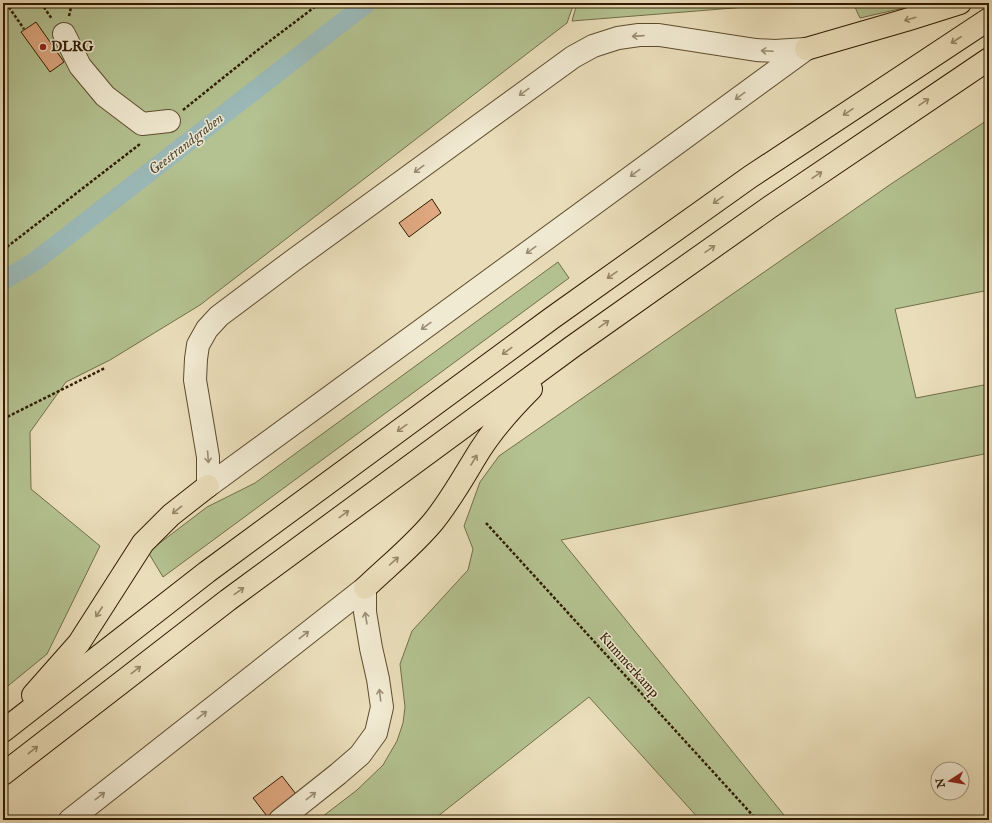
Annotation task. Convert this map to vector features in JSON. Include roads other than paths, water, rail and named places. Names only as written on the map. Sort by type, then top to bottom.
[{"type":"highway","points":[[806,49],[960,3]]},
{"type":"highway","points":[[3,730],[207,572],[552,318],[750,177],[989,19]]},
{"type":"highway","points":[[3,774],[228,600],[572,347],[770,207],[989,59]]},
{"type":"highway","points":[[365,588],[406,550],[433,522],[461,482],[488,438],[517,403],[572,347]]},
{"type":"highway","points":[[3,730],[79,643],[143,543],[171,515],[208,486]]},
{"type":"lane","points":[[64,34],[80,66],[105,96],[142,124],[169,121]]},
{"type":"lane","points":[[208,486],[208,457],[195,380],[198,345],[208,329],[219,316],[294,259],[573,57],[593,46],[618,38],[638,35],[659,35],[756,50],[775,51],[806,49]]},
{"type":"lane","points":[[208,486],[806,49]]},
{"type":"lane","points":[[70,820],[365,588]]},
{"type":"lane","points":[[280,820],[360,755],[376,733],[382,707],[378,679],[364,612],[365,588]]},
{"type":"waterway","name":"Geestrandgraben","points":[[3,281],[34,262],[367,3]]},
{"type":"place","name":"DLRG","points":[[43,47]]}]
